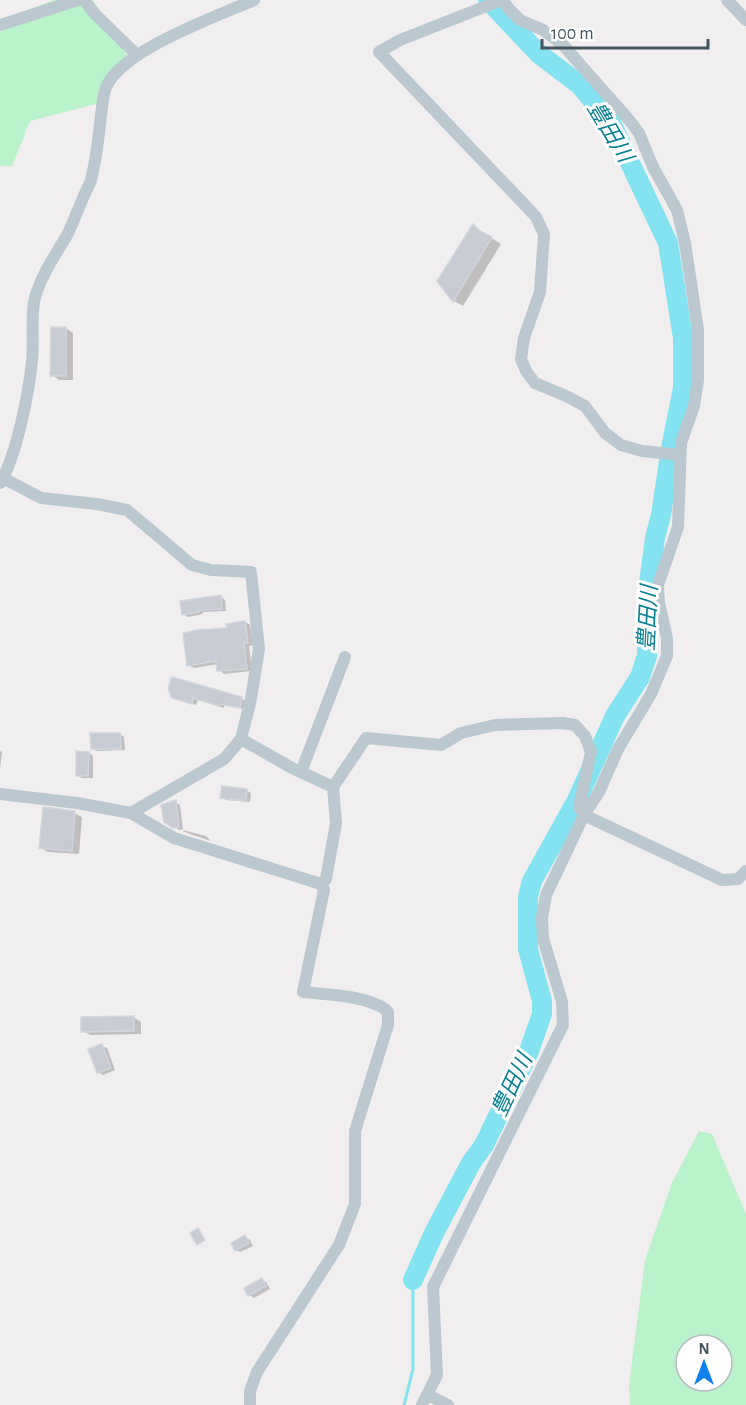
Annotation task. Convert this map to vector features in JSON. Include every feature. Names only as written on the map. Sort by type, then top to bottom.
[{"type":"street","points":[[0,25],[78,0]]},
{"type":"street","points":[[84,0],[137,55]]},
{"type":"street","points":[[131,813],[224,759],[241,739],[251,699],[259,649],[251,572],[210,570],[192,565],[127,510],[41,498],[2,481],[18,434],[32,362],[34,301],[90,182],[98,146],[104,93],[113,75],[129,59],[170,37],[254,0]]},
{"type":"street","points":[[448,1405],[425,1400],[437,1375],[433,1287],[563,1025],[562,1002],[543,938],[542,918],[546,895],[584,815],[599,792],[618,749],[651,694],[667,656],[667,638],[659,603],[658,585],[678,527],[681,442],[694,406],[698,380],[698,330],[685,243],[677,210],[653,167],[639,133],[563,45],[543,30],[520,20],[502,0],[400,40],[379,52],[523,202],[536,217],[544,234],[540,292],[524,338],[521,359],[525,371],[535,383],[585,406],[605,433],[621,446],[680,455]]},
{"type":"street","points":[[727,0],[746,20]]},
{"type":"street","points":[[301,772],[345,657]]},
{"type":"street","points":[[321,884],[326,879],[336,823],[333,787],[366,738],[441,745],[461,733],[495,725],[563,723],[575,725],[580,730],[591,752],[579,807],[584,815],[722,880],[738,879],[746,872]]},
{"type":"street","points":[[241,739],[333,787]]},
{"type":"street","points":[[0,794],[77,803],[131,813],[174,838],[321,884],[324,890],[303,992],[332,995],[378,1005],[388,1012],[388,1025],[355,1131],[355,1204],[349,1222],[339,1245],[256,1372],[250,1391],[250,1405]]},
{"type":"green space","points":[[54,0],[93,0],[129,59],[104,102],[30,121],[12,166],[0,166],[0,20]]},
{"type":"green space","points":[[699,1131],[712,1134],[746,1214],[746,1405],[630,1405],[629,1385],[645,1260],[672,1183]]},
{"type":"building","points":[[473,224],[480,231],[492,237],[453,302],[437,281]]},
{"type":"building","points":[[51,327],[66,327],[66,376],[50,376]]},
{"type":"building","points":[[221,595],[222,609],[199,610],[199,612],[182,615],[180,601]]},
{"type":"building","points":[[245,621],[248,643],[244,643],[247,669],[217,671],[216,661],[187,666],[183,633],[227,628],[226,624]]},
{"type":"building","points":[[172,677],[242,697],[240,708],[220,704],[219,706],[193,698],[192,704],[172,698],[168,688]]},
{"type":"building","points":[[90,733],[120,733],[121,749],[91,749]]},
{"type":"building","points":[[76,751],[89,752],[88,776],[76,776]]},
{"type":"building","points":[[222,786],[247,789],[246,801],[220,798]]},
{"type":"building","points":[[176,800],[179,827],[173,828],[164,822],[161,805]]},
{"type":"building","points":[[43,807],[75,811],[72,851],[39,848]]},
{"type":"building","points":[[134,1016],[134,1031],[81,1032],[81,1017]]},
{"type":"building","points":[[102,1044],[111,1068],[97,1073],[88,1049]]},
{"type":"building","points":[[198,1228],[205,1240],[197,1245],[190,1233]]},
{"type":"building","points":[[245,1235],[249,1243],[235,1251],[231,1243]]},
{"type":"building","points":[[262,1278],[266,1286],[248,1296],[244,1288]]},
{"type":"waterway","name":"豊田川","points":[[413,1280],[434,1233],[471,1163],[484,1145],[528,1054],[542,1014],[542,1001],[528,949],[528,897],[532,881],[577,800],[615,716],[640,677],[647,656],[649,583],[655,538],[683,388],[683,338],[668,243],[611,123],[580,85],[539,54],[488,0]]},
{"type":"waterway","points":[[404,1405],[413,1369],[413,1280]]}]
